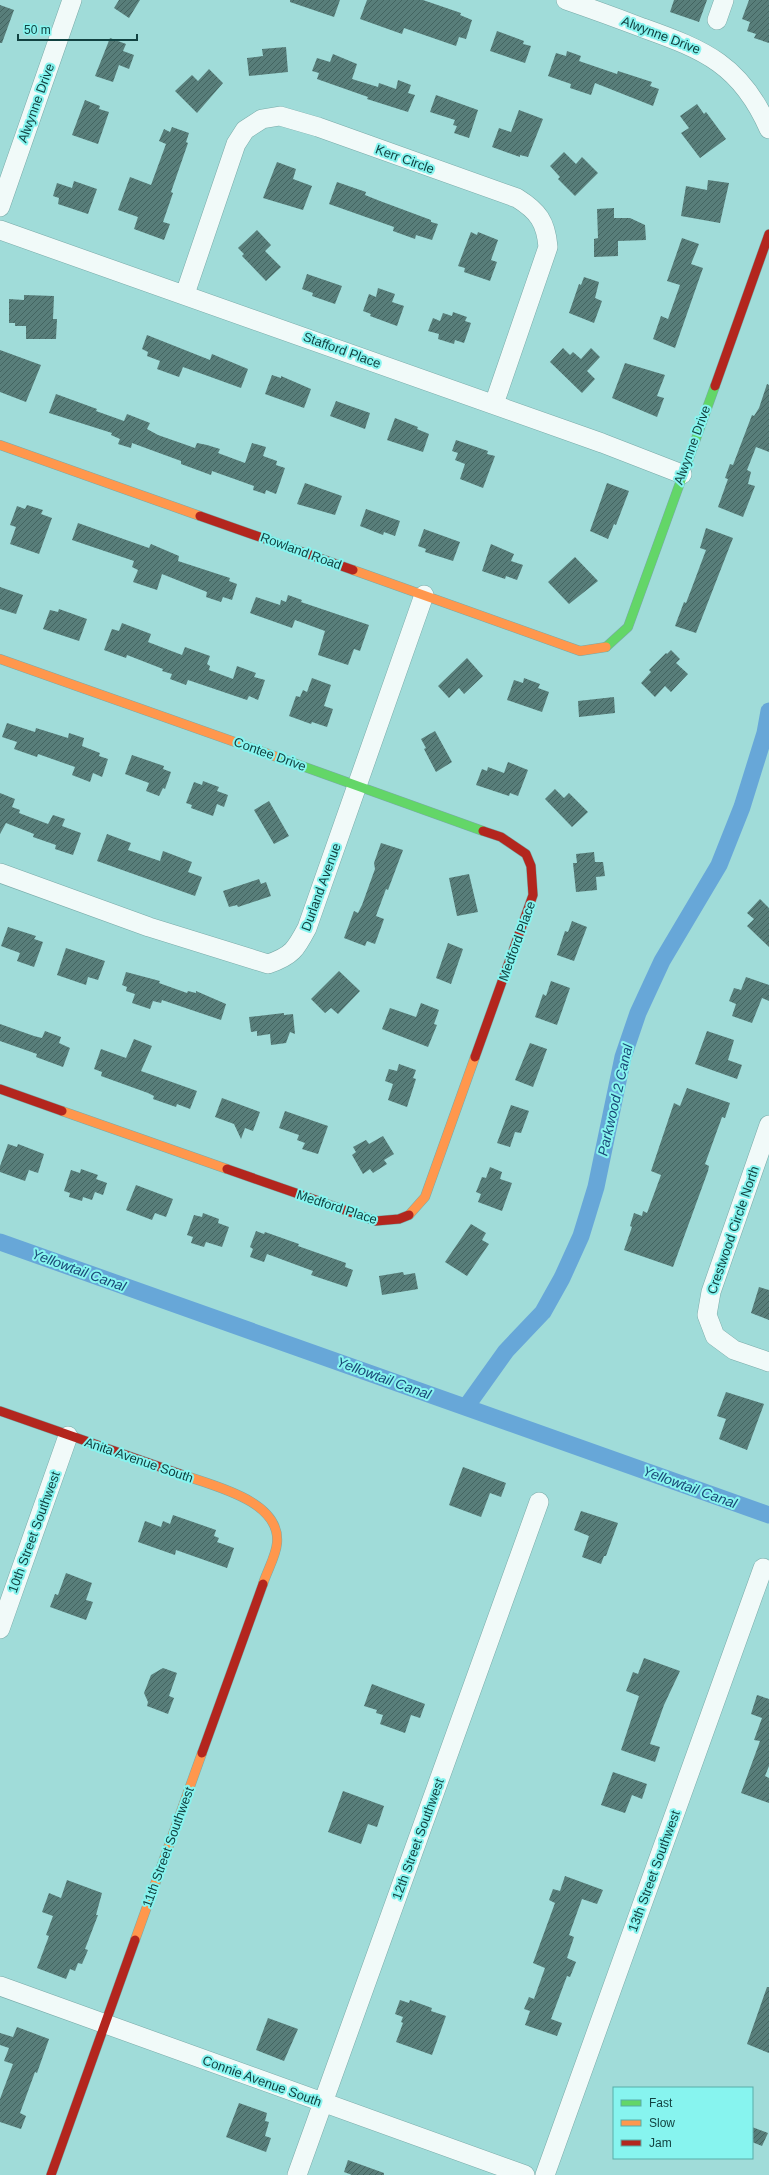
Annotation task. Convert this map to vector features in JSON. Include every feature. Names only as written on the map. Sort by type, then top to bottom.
[{"type":"street","name":"Alwynne Drive","points":[[0,207],[72,0]]},
{"type":"street","name":"Alwynne Drive","points":[[566,0],[680,41],[709,54],[731,72],[747,88],[762,112],[769,129]]},
{"type":"street","points":[[717,20],[724,0]]},
{"type":"street","name":"Kerr Circle","points":[[185,294],[236,144],[245,130],[262,119],[280,116],[318,127],[517,198],[532,208],[546,229],[548,247],[494,404]]},
{"type":"street","name":"Stafford Place","points":[[0,230],[494,404],[682,474]]},
{"type":"street","name":"Alwynne Drive","points":[[604,649],[628,627],[769,234]]},
{"type":"street","name":"Rowland Road","points":[[0,444],[580,651],[604,649]]},
{"type":"street","name":"Durland Avenue","points":[[0,873],[150,927],[268,964],[285,959],[298,945],[307,928],[424,595]]},
{"type":"street","name":"Contee Drive","points":[[0,659],[501,837],[521,848],[532,863]]},
{"type":"street","name":"Medford Place","points":[[0,1089],[376,1221],[397,1221],[415,1212],[425,1196],[436,1167],[533,895],[532,863]]},
{"type":"street","name":"Crestwood Circle North","points":[[769,1125],[710,1292],[707,1315],[715,1336],[734,1350],[769,1362]]},
{"type":"street","name":"Anita Avenue South","points":[[0,1411],[224,1490],[259,1506],[272,1519]]},
{"type":"street","name":"10th Street Southwest","points":[[0,1629],[68,1436]]},
{"type":"street","name":"12th Street Southwest","points":[[297,2175],[539,1502]]},
{"type":"street","name":"11th Street Southwest","points":[[51,2175],[104,2024],[273,1559],[277,1543],[272,1519]]},
{"type":"street","name":"13th Street Southwest","points":[[545,2175],[763,1568]]},
{"type":"street","name":"Connie Avenue South","points":[[0,1986],[525,2175]]},
{"type":"building","points":[[119,0],[140,0],[129,18],[114,8]]},
{"type":"building","points":[[290,0],[340,0],[334,17],[290,2]]},
{"type":"building","points":[[367,0],[423,0],[461,13],[460,15],[472,20],[466,39],[459,37],[456,46],[404,28],[402,34],[360,19]]},
{"type":"building","points":[[674,0],[707,0],[699,22],[670,12]]},
{"type":"building","points":[[749,0],[769,0],[769,43],[754,38],[756,34],[747,31],[750,22],[742,19]]},
{"type":"building","points":[[0,5],[14,10],[2,43],[0,43]]},
{"type":"building","points":[[497,31],[524,41],[523,44],[531,46],[525,63],[490,51]]},
{"type":"building","points":[[110,38],[126,44],[123,51],[134,55],[129,69],[119,65],[113,82],[95,76]]},
{"type":"building","points":[[286,47],[288,72],[249,76],[247,58],[263,56],[262,49]]},
{"type":"building","points":[[567,51],[581,56],[579,61],[617,74],[618,71],[652,82],[650,86],[659,89],[653,106],[595,83],[591,95],[570,88],[571,84],[548,76],[556,53],[566,56]]},
{"type":"building","points":[[333,54],[357,64],[352,79],[378,87],[379,83],[396,89],[398,80],[411,85],[408,93],[415,95],[408,112],[367,99],[368,97],[317,79],[319,73],[312,71],[317,58],[330,62]]},
{"type":"building","points":[[209,69],[223,83],[197,113],[175,91],[192,75],[198,81]]},
{"type":"building","points":[[436,95],[478,110],[469,138],[454,133],[457,126],[453,125],[455,120],[430,112]]},
{"type":"building","points":[[85,100],[100,106],[99,109],[109,112],[98,144],[72,135]]},
{"type":"building","points":[[697,104],[704,114],[706,112],[726,139],[700,158],[681,133],[689,128],[680,116]]},
{"type":"building","points":[[519,110],[543,119],[528,157],[520,155],[520,157],[492,147],[499,128],[511,132]]},
{"type":"building","points":[[172,127],[189,133],[186,142],[188,143],[171,192],[173,193],[163,222],[170,224],[164,240],[134,229],[138,217],[118,210],[130,177],[151,185],[166,144],[159,141],[164,129],[170,132]]},
{"type":"building","points":[[564,152],[576,164],[582,157],[598,173],[575,196],[558,179],[560,177],[550,166]]},
{"type":"building","points":[[277,162],[296,169],[293,179],[312,186],[303,210],[263,198]]},
{"type":"building","points":[[708,180],[729,183],[720,223],[681,216],[686,186],[707,190]]},
{"type":"building","points":[[74,181],[97,189],[88,214],[58,204],[59,198],[53,196],[57,183],[72,188]]},
{"type":"building","points":[[337,182],[366,192],[365,195],[438,224],[432,240],[416,235],[415,239],[393,231],[394,227],[329,204]]},
{"type":"building","points":[[614,208],[614,218],[630,218],[645,225],[646,240],[618,241],[618,256],[594,257],[594,239],[598,238],[597,209]]},
{"type":"building","points":[[257,230],[271,245],[265,251],[281,267],[266,281],[242,256],[244,254],[238,248]]},
{"type":"building","points":[[471,232],[477,235],[478,232],[498,240],[491,260],[497,262],[490,281],[464,272],[465,268],[458,266]]},
{"type":"building","points":[[682,238],[699,244],[691,264],[703,268],[675,348],[653,339],[661,316],[668,319],[680,285],[667,281]]},
{"type":"building","points":[[307,274],[342,286],[335,304],[312,296],[313,293],[302,289]]},
{"type":"building","points":[[584,277],[599,282],[595,298],[602,301],[594,323],[569,313],[579,284],[581,285]]},
{"type":"building","points":[[378,288],[395,294],[392,302],[404,306],[397,326],[370,316],[371,314],[363,311],[369,294],[376,297]]},
{"type":"building","points":[[24,295],[54,296],[53,319],[57,319],[56,339],[26,339],[26,326],[15,326],[15,323],[9,323],[9,299],[24,300]]},
{"type":"building","points":[[453,312],[467,317],[465,321],[471,323],[464,343],[455,340],[454,344],[438,339],[439,334],[428,331],[433,318],[440,321],[443,313],[452,316]]},
{"type":"building","points":[[147,335],[210,360],[212,354],[248,369],[241,388],[183,367],[179,377],[157,369],[160,361],[147,356],[148,352],[142,349]]},
{"type":"building","points":[[563,348],[570,355],[573,352],[581,359],[591,348],[600,357],[587,371],[595,379],[582,393],[550,362]]},
{"type":"building","points":[[0,350],[41,365],[26,402],[0,392]]},
{"type":"building","points":[[625,363],[665,375],[657,396],[664,398],[657,417],[612,398]]},
{"type":"building","points":[[272,375],[281,378],[281,376],[311,389],[304,408],[265,394]]},
{"type":"building","points":[[767,384],[769,385],[769,452],[756,447],[747,470],[751,472],[748,484],[755,486],[743,517],[718,507],[728,479],[725,478],[730,464],[733,465],[752,415],[754,416],[759,408]]},
{"type":"building","points":[[56,394],[124,421],[127,414],[150,423],[147,429],[158,435],[195,448],[197,443],[220,449],[218,453],[245,463],[252,443],[266,447],[263,456],[277,461],[276,465],[285,468],[276,494],[266,490],[265,494],[253,490],[254,486],[212,471],[211,475],[181,464],[181,461],[132,443],[131,448],[118,444],[120,439],[111,435],[112,433],[49,413]]},
{"type":"building","points":[[336,401],[370,413],[365,429],[330,416]]},
{"type":"building","points":[[395,418],[418,427],[417,429],[429,434],[423,452],[387,440]]},
{"type":"building","points":[[456,440],[488,451],[487,454],[495,456],[483,488],[460,479],[465,464],[455,460],[458,453],[452,451]]},
{"type":"building","points":[[305,483],[342,496],[335,515],[297,504]]},
{"type":"building","points":[[607,483],[629,491],[616,525],[614,524],[608,539],[590,531]]},
{"type":"building","points":[[27,505],[43,510],[41,514],[52,518],[39,554],[10,544],[16,527],[10,525],[17,506],[25,509]]},
{"type":"building","points":[[366,509],[400,521],[395,536],[384,532],[383,535],[360,526]]},
{"type":"building","points":[[78,523],[149,548],[151,544],[179,556],[178,561],[230,578],[229,581],[237,584],[232,600],[223,597],[221,602],[206,597],[207,592],[162,574],[157,590],[133,582],[138,570],[132,567],[134,561],[72,540]]},
{"type":"building","points":[[706,528],[733,538],[696,633],[675,626],[684,602],[686,603],[706,550],[700,548]]},
{"type":"building","points":[[424,529],[460,542],[453,561],[425,552],[426,549],[418,546]]},
{"type":"building","points":[[491,544],[514,554],[511,561],[523,565],[517,580],[506,576],[505,579],[482,571]]},
{"type":"building","points":[[575,557],[598,581],[569,604],[548,582]]},
{"type":"building","points":[[0,587],[23,595],[16,614],[0,609]]},
{"type":"building","points":[[288,595],[302,600],[301,602],[369,625],[360,651],[354,649],[348,665],[318,655],[325,631],[295,620],[292,628],[250,613],[256,597],[280,605],[281,600],[286,602]]},
{"type":"building","points":[[59,609],[87,619],[79,641],[43,629],[50,610],[58,612]]},
{"type":"building","points":[[122,623],[151,634],[148,642],[182,655],[185,647],[210,656],[207,664],[210,666],[209,670],[233,679],[237,666],[256,673],[254,677],[265,680],[258,700],[249,696],[247,700],[188,680],[186,685],[170,679],[172,674],[162,671],[163,669],[127,655],[126,658],[104,650],[112,629],[119,631]]},
{"type":"building","points":[[671,650],[680,659],[676,663],[688,674],[671,692],[665,686],[655,697],[641,683],[651,672],[649,670]]},
{"type":"building","points":[[467,658],[483,676],[464,694],[459,688],[449,698],[438,686]]},
{"type":"building","points":[[312,678],[331,685],[324,706],[333,709],[327,727],[312,722],[311,724],[289,716],[296,696],[300,697],[303,690],[307,692]]},
{"type":"building","points":[[524,678],[540,684],[538,688],[549,692],[542,712],[507,700],[514,680],[523,683]]},
{"type":"building","points":[[614,697],[615,713],[579,717],[578,701]]},
{"type":"building","points":[[7,723],[35,732],[36,728],[68,738],[69,733],[84,738],[82,746],[100,753],[99,756],[108,759],[102,777],[93,773],[90,782],[72,775],[75,767],[38,754],[37,757],[14,749],[17,742],[2,737]]},
{"type":"building","points":[[435,731],[452,762],[436,772],[424,749],[426,748],[421,739]]},
{"type":"building","points":[[132,755],[164,766],[163,769],[171,772],[165,789],[163,788],[159,796],[146,791],[149,783],[125,774]]},
{"type":"building","points":[[508,762],[528,770],[518,796],[510,793],[509,796],[476,785],[482,769],[487,771],[488,767],[504,773]]},
{"type":"building","points":[[203,781],[219,787],[217,791],[228,795],[224,807],[217,804],[213,816],[191,808],[192,805],[186,803],[194,782],[202,785]]},
{"type":"building","points":[[555,789],[564,798],[569,793],[588,812],[572,827],[545,799]]},
{"type":"building","points":[[0,793],[15,799],[12,807],[20,810],[19,813],[48,824],[53,815],[65,819],[62,826],[81,833],[73,855],[55,849],[56,845],[33,837],[34,834],[6,823],[0,834]]},
{"type":"building","points":[[269,801],[289,836],[274,844],[254,810]]},
{"type":"building","points":[[107,834],[131,843],[128,850],[160,861],[163,851],[192,862],[188,872],[202,877],[195,896],[97,861]]},
{"type":"building","points":[[381,843],[403,850],[388,890],[386,889],[376,916],[384,919],[375,944],[367,941],[365,946],[344,938],[354,911],[358,913],[362,905],[375,869],[374,863]]},
{"type":"building","points":[[594,852],[595,862],[603,862],[605,876],[596,877],[597,890],[576,892],[573,863],[577,863],[576,854]]},
{"type":"building","points":[[469,874],[478,912],[457,916],[449,878]]},
{"type":"building","points":[[259,879],[261,884],[266,882],[271,896],[238,907],[237,905],[229,907],[223,891]]},
{"type":"building","points":[[760,899],[769,908],[769,947],[747,926],[754,919],[747,913]]},
{"type":"building","points":[[572,921],[587,927],[574,961],[557,955],[565,931],[568,932]]},
{"type":"building","points":[[8,927],[36,936],[34,939],[43,942],[34,967],[17,961],[20,953],[1,946]]},
{"type":"building","points":[[448,943],[463,949],[451,984],[436,978]]},
{"type":"building","points":[[66,948],[105,961],[98,980],[88,977],[86,985],[57,975]]},
{"type":"building","points":[[339,971],[360,991],[338,1014],[331,1008],[325,1013],[311,999]]},
{"type":"building","points":[[126,972],[160,981],[159,983],[187,993],[188,991],[196,993],[196,991],[226,1004],[221,1020],[162,1000],[161,1003],[153,1001],[150,1009],[132,1003],[135,994],[126,991],[127,987],[122,985]]},
{"type":"building","points":[[746,977],[769,985],[769,1001],[762,998],[752,1023],[732,1016],[736,1004],[729,1001],[734,988],[741,990]]},
{"type":"building","points":[[551,981],[570,988],[557,1025],[535,1017],[543,994],[546,996]]},
{"type":"building","points":[[421,1003],[439,1010],[434,1024],[437,1025],[428,1047],[382,1029],[390,1008],[416,1017]]},
{"type":"building","points":[[284,1013],[284,1015],[293,1014],[295,1034],[290,1032],[286,1043],[271,1045],[270,1034],[257,1036],[257,1031],[251,1032],[249,1017]]},
{"type":"building","points":[[0,1024],[42,1038],[45,1031],[61,1037],[59,1043],[70,1048],[63,1067],[36,1057],[37,1054],[0,1041]]},
{"type":"building","points":[[707,1031],[734,1040],[728,1060],[742,1065],[737,1079],[695,1064]]},
{"type":"building","points":[[134,1039],[152,1046],[141,1071],[197,1091],[190,1109],[177,1104],[176,1107],[153,1099],[154,1096],[101,1076],[102,1072],[94,1069],[101,1049],[126,1058]]},
{"type":"building","points":[[530,1043],[547,1049],[533,1087],[515,1080]]},
{"type":"building","points":[[399,1064],[416,1070],[413,1078],[416,1079],[407,1107],[388,1100],[393,1084],[385,1081],[389,1069],[397,1071]]},
{"type":"building","points":[[687,1088],[730,1103],[725,1118],[722,1117],[705,1164],[709,1166],[708,1171],[673,1267],[624,1250],[632,1227],[630,1226],[634,1213],[642,1216],[643,1211],[647,1213],[661,1175],[651,1171],[674,1103],[680,1106]]},
{"type":"building","points":[[222,1098],[260,1112],[253,1131],[245,1128],[241,1139],[234,1124],[215,1117]]},
{"type":"building","points":[[511,1105],[529,1111],[521,1133],[515,1132],[510,1147],[497,1143]]},
{"type":"building","points":[[285,1111],[328,1126],[318,1154],[302,1149],[305,1143],[297,1140],[299,1135],[279,1128]]},
{"type":"building","points":[[383,1136],[394,1154],[384,1160],[387,1164],[373,1173],[370,1169],[363,1174],[352,1155],[356,1152],[353,1147],[366,1140],[369,1144]]},
{"type":"building","points":[[8,1144],[17,1147],[18,1144],[44,1154],[38,1173],[29,1170],[25,1181],[0,1172],[0,1166]]},
{"type":"building","points":[[490,1167],[502,1172],[500,1179],[512,1183],[502,1211],[478,1202],[481,1194],[476,1192],[482,1177],[486,1178]]},
{"type":"building","points":[[81,1169],[98,1175],[96,1179],[107,1183],[103,1195],[95,1192],[92,1200],[83,1197],[82,1201],[69,1197],[70,1193],[64,1191],[71,1170],[80,1173]]},
{"type":"building","points":[[136,1185],[173,1199],[166,1217],[155,1213],[152,1220],[126,1210]]},
{"type":"building","points":[[203,1213],[219,1219],[218,1223],[229,1227],[222,1247],[206,1242],[204,1247],[191,1243],[193,1237],[187,1235],[194,1215],[202,1217]]},
{"type":"building","points":[[471,1224],[486,1233],[482,1240],[489,1244],[467,1276],[445,1262]]},
{"type":"building","points":[[256,1231],[264,1234],[265,1232],[299,1244],[298,1246],[346,1263],[345,1267],[353,1270],[347,1287],[311,1275],[313,1271],[267,1254],[264,1262],[250,1257],[253,1249],[250,1247]]},
{"type":"building","points":[[403,1272],[404,1275],[415,1273],[418,1289],[382,1295],[379,1276]]},
{"type":"building","points":[[759,1287],[769,1290],[769,1320],[751,1313]]},
{"type":"building","points":[[726,1392],[764,1404],[747,1450],[719,1439],[726,1419],[717,1416]]},
{"type":"building","points":[[463,1467],[506,1483],[501,1497],[490,1493],[481,1517],[449,1505]]},
{"type":"building","points":[[581,1511],[618,1523],[606,1556],[604,1556],[601,1564],[582,1557],[589,1536],[574,1530]]},
{"type":"building","points":[[173,1515],[216,1530],[214,1536],[219,1538],[217,1542],[234,1548],[227,1568],[176,1550],[175,1555],[138,1542],[145,1521],[161,1527],[163,1521],[170,1524]]},
{"type":"building","points":[[66,1573],[92,1583],[86,1600],[93,1602],[86,1620],[50,1607],[55,1594],[58,1595]]},
{"type":"building","points":[[644,1658],[680,1671],[664,1705],[650,1744],[660,1747],[655,1762],[621,1750],[639,1696],[626,1691],[633,1672],[638,1674]]},
{"type":"building","points":[[163,1668],[177,1673],[169,1696],[174,1698],[168,1714],[147,1706],[148,1702],[144,1693],[151,1675]]},
{"type":"building","points":[[372,1684],[425,1704],[420,1718],[411,1715],[405,1733],[380,1724],[383,1715],[376,1713],[377,1710],[364,1706]]},
{"type":"building","points":[[757,1695],[769,1699],[769,1766],[765,1776],[769,1778],[769,1803],[741,1793],[760,1741],[754,1740],[762,1718],[751,1714]]},
{"type":"building","points":[[613,1772],[647,1784],[642,1799],[632,1795],[625,1813],[601,1805]]},
{"type":"building","points":[[343,1791],[384,1806],[377,1827],[368,1824],[361,1844],[328,1832]]},
{"type":"building","points":[[565,1876],[603,1890],[597,1904],[582,1899],[569,1935],[574,1937],[567,1958],[576,1962],[570,1977],[567,1976],[551,2019],[562,2023],[557,2036],[525,2025],[530,2011],[524,2009],[529,1997],[534,1999],[545,1968],[533,1963],[555,1903],[549,1900],[553,1889],[560,1891]]},
{"type":"building","points":[[67,1880],[102,1893],[96,1915],[98,1915],[85,1949],[88,1950],[82,1964],[78,1963],[75,1971],[70,1969],[66,1979],[37,1968],[49,1936],[46,1935],[53,1916],[42,1912],[49,1893],[61,1898]]},
{"type":"building","points":[[767,1987],[769,1987],[769,2053],[747,2044]]},
{"type":"building","points":[[400,2000],[409,2003],[410,2000],[432,2008],[431,2011],[446,2016],[432,2055],[396,2042],[403,2023],[401,2022],[403,2017],[395,2014]]},
{"type":"building","points":[[268,2018],[298,2029],[284,2061],[256,2050]]},
{"type":"building","points":[[17,2027],[49,2039],[37,2073],[35,2072],[20,2113],[26,2116],[21,2129],[0,2122],[0,2099],[13,2064],[4,2061],[9,2048],[0,2045],[0,2033],[13,2037]]},
{"type":"building","points":[[239,2103],[267,2113],[265,2121],[269,2122],[265,2136],[271,2138],[266,2152],[226,2137]]},
{"type":"building","points":[[753,2127],[768,2133],[762,2146],[753,2142]]},
{"type":"building","points":[[348,2160],[384,2173],[384,2175],[352,2175],[344,2172]]},
{"type":"waterway","name":"Parkwood 2 Canal","points":[[466,1407],[506,1351],[543,1312],[562,1278],[581,1236],[596,1187],[623,1057],[638,1013],[662,961],[719,865],[742,807],[765,733],[769,711]]},
{"type":"waterway","name":"Yellowtail Canal","points":[[0,1242],[769,1515]]},
{"type":"traffic: fast","points":[[606,647],[628,627],[715,386]]},
{"type":"traffic: fast","points":[[277,757],[483,831]]},
{"type":"traffic: slow","points":[[0,445],[200,516]]},
{"type":"traffic: slow","points":[[353,570],[580,651],[606,647]]},
{"type":"traffic: slow","points":[[0,659],[277,757]]},
{"type":"traffic: slow","points":[[409,1215],[425,1197],[475,1057]]},
{"type":"traffic: slow","points":[[62,1111],[227,1169]]},
{"type":"traffic: slow","points":[[183,1475],[243,1497],[257,1506],[268,1516],[275,1528],[277,1543],[263,1584]]},
{"type":"traffic: slow","points":[[135,1940],[202,1753]]},
{"type":"traffic: jam","points":[[715,386],[769,234]]},
{"type":"traffic: jam","points":[[200,516],[353,570]]},
{"type":"traffic: jam","points":[[475,1057],[533,895],[531,866],[526,854],[501,837],[483,831]]},
{"type":"traffic: jam","points":[[0,1089],[62,1111]]},
{"type":"traffic: jam","points":[[227,1169],[376,1221],[399,1219],[409,1215]]},
{"type":"traffic: jam","points":[[0,1411],[183,1475]]},
{"type":"traffic: jam","points":[[202,1753],[263,1584]]},
{"type":"traffic: jam","points":[[51,2175],[135,1940]]}]
